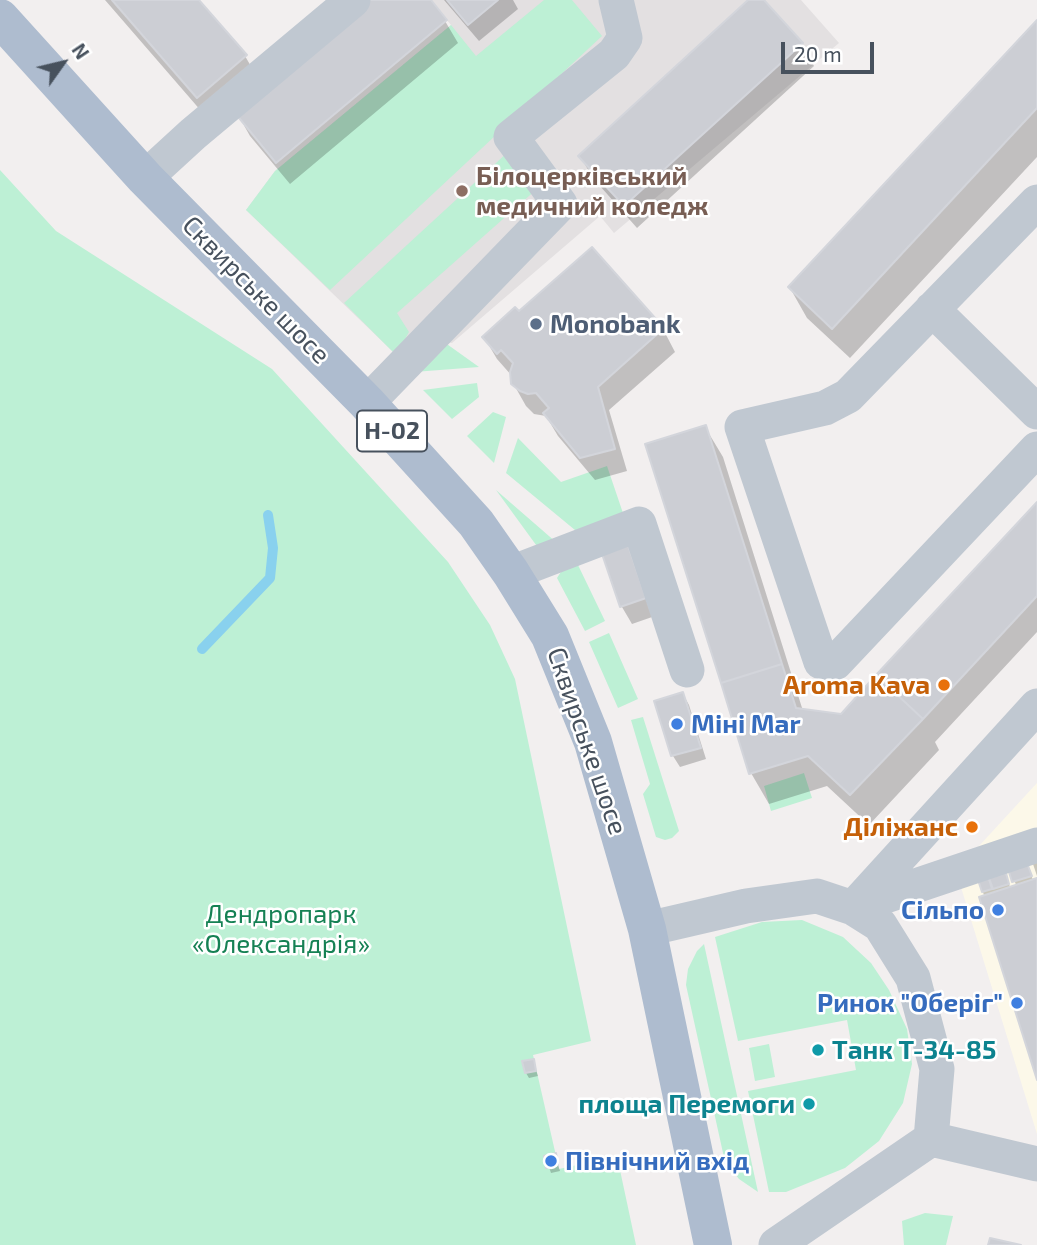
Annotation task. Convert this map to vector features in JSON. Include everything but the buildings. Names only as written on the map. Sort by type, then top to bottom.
[{"type":"main road","name":"Сквирське шосе","points":[[0,18],[145,178],[367,403],[476,523],[550,636],[593,742],[647,929],[713,1245]]},
{"type":"street","points":[[0,7],[9,0]]},
{"type":"street","points":[[145,178],[352,0]]},
{"type":"street","points":[[367,403],[561,204],[511,137],[614,54],[625,37],[616,0]]},
{"type":"street","points":[[1037,202],[848,396],[825,408],[742,427],[821,662],[835,663],[1037,449]]},
{"type":"street","points":[[932,309],[1037,412]]},
{"type":"street","points":[[511,573],[639,524],[687,670]]},
{"type":"street","points":[[853,908],[1037,706]]},
{"type":"street","points":[[853,908],[1037,845]]},
{"type":"street","points":[[647,929],[746,906],[817,896],[853,908],[880,925],[914,978],[937,1069],[931,1139]]},
{"type":"street","points":[[776,1245],[931,1139],[1037,1164]]},
{"type":"shaded area","name":"Білоцерківський медичний коледж","points":[[430,0],[801,0],[839,43],[614,233],[600,216],[452,343],[444,342],[414,372],[246,210],[275,171],[451,25]]},
{"type":"shaded area","name":"Ринок \"Оберіг\"","points":[[1037,783],[1037,1134],[956,871]]},
{"type":"green space","points":[[544,0],[572,0],[602,36],[330,290],[246,210],[275,171],[451,25],[476,56]]},
{"type":"green space","points":[[509,151],[538,188],[397,313],[409,332],[396,355],[344,303]]},
{"type":"green space","name":"Дендропарк «Олександрія»","points":[[0,170],[56,231],[272,369],[448,562],[490,625],[515,679],[591,1041],[533,1055],[559,1169],[617,1156],[636,1245],[0,1245]]},
{"type":"green space","points":[[444,342],[479,367],[414,372]]},
{"type":"green space","points":[[477,383],[479,397],[452,419],[423,390]]},
{"type":"green space","points":[[493,412],[506,417],[494,463],[467,436]]},
{"type":"green space","points":[[518,438],[561,482],[607,466],[625,519],[581,535],[506,473]]},
{"type":"green space","points":[[496,490],[557,543],[539,549]]},
{"type":"green space","points":[[566,564],[578,565],[605,621],[585,631],[557,578]]},
{"type":"green space","points":[[609,633],[638,699],[618,708],[589,642]]},
{"type":"green space","points":[[643,717],[679,831],[672,838],[665,840],[656,837],[643,794],[650,784],[631,720]]},
{"type":"green space","points":[[804,773],[812,798],[771,811],[764,786]]},
{"type":"green space","points":[[802,920],[843,937],[871,963],[889,990],[907,1029],[912,1064],[903,1103],[879,1141],[845,1168],[786,1192],[769,1192],[748,1091],[856,1070],[847,1020],[738,1041],[715,937],[762,922]]},
{"type":"green space","points":[[704,944],[758,1192],[739,1179],[725,1162],[686,985],[688,969],[697,951]]},
{"type":"green space","points":[[769,1044],[775,1077],[755,1081],[749,1048]]},
{"type":"green space","points":[[925,1213],[953,1216],[946,1245],[904,1245],[902,1221]]},
{"type":"waterway","points":[[202,649],[270,578],[273,548],[268,515]]},
{"type":"place","name":"Білоцерківський медичний коледж","points":[[462,191]]},
{"type":"place","name":"Monobank","points":[[536,324]]},
{"type":"place","name":"Aroma Kava","points":[[944,685]]},
{"type":"place","name":"Міні Mar","points":[[677,724]]},
{"type":"place","name":"Діліжанс","points":[[972,827]]},
{"type":"place","name":"Сільпо","points":[[998,910]]},
{"type":"place","name":"Ринок \"Оберіг\"","points":[[1017,1003]]},
{"type":"place","name":"Танк Т-34-85","points":[[818,1050]]},
{"type":"place","name":"площа Перемоги","points":[[809,1104]]},
{"type":"place","name":"Північний вхід","points":[[551,1161]]}]
